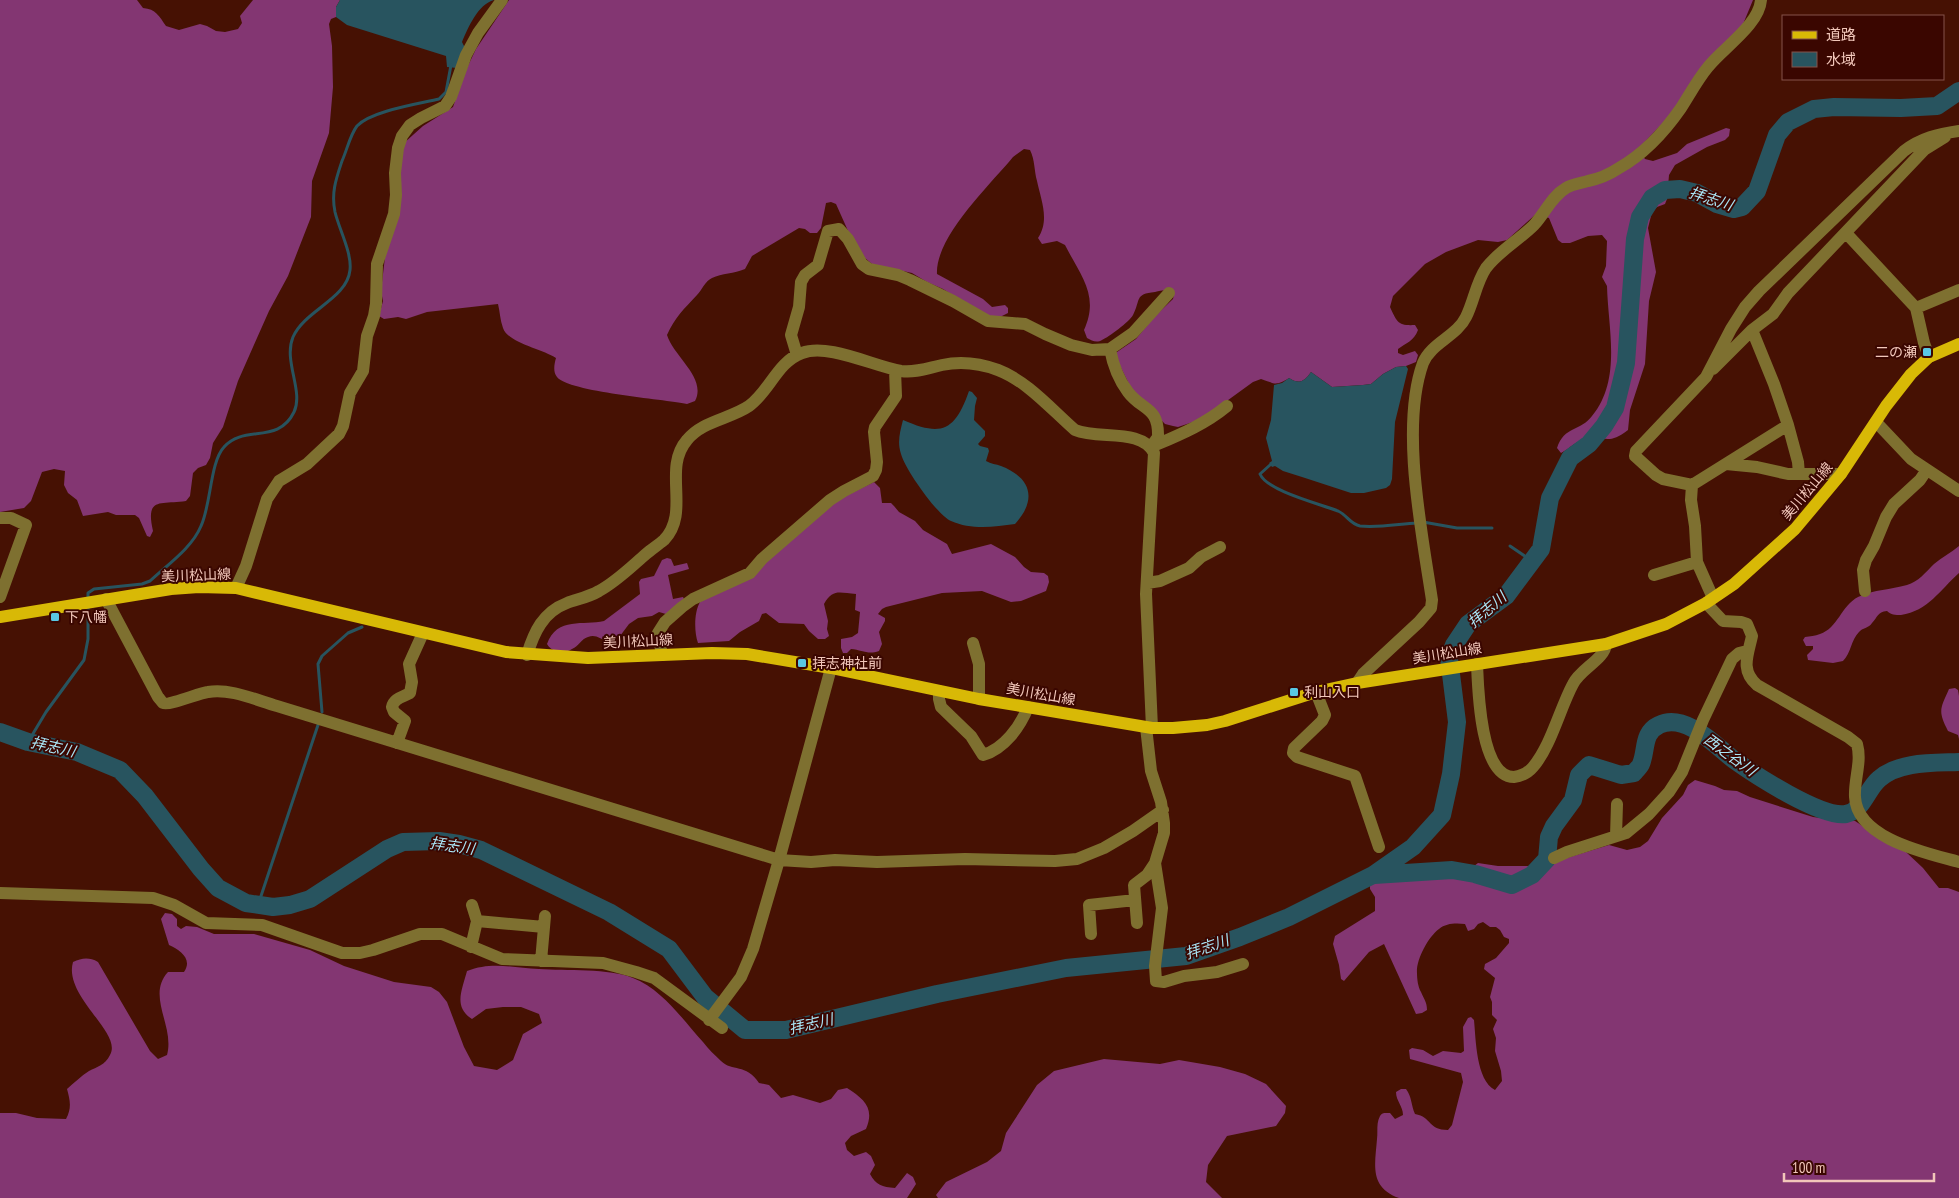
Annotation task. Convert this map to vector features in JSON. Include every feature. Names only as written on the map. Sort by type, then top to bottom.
[{"type":"main road","name":"美川松山線","points":[[0,617],[187,588],[236,588],[476,646],[527,655],[588,658],[712,653],[747,654],[831,668],[979,699],[1149,727],[1192,727],[1225,721],[1316,692],[1357,683],[1606,644],[1666,624],[1710,601],[1734,584],[1795,529],[1841,474],[1911,374],[1929,357],[1959,344]]},
{"type":"street","points":[[236,588],[246,566],[267,499],[279,481],[307,464],[339,434],[343,426],[350,393],[363,372],[367,336],[376,304],[377,264],[394,214],[396,195],[395,173],[398,148],[402,136],[420,118],[445,106],[451,97],[466,55],[478,33],[502,0]]},
{"type":"street","points":[[1357,683],[1431,608],[1432,600],[1418,509],[1413,432],[1423,363],[1428,354],[1459,328],[1464,321],[1476,287],[1486,268],[1534,224],[1556,197],[1566,188],[1590,181],[1620,168],[1656,139],[1680,108],[1705,70],[1759,12],[1761,0]]},
{"type":"street","points":[[1711,370],[1752,330],[1773,314],[1788,293],[1924,150],[1959,131]]},
{"type":"street","points":[[1788,425],[1692,485],[1663,479],[1635,456],[1636,450],[1706,377],[1745,307],[1759,291],[1878,175],[1915,143],[1929,136],[1959,131]]},
{"type":"street","points":[[798,355],[791,335],[799,307],[801,282],[805,275],[822,260],[828,231],[839,230],[843,232],[862,264],[869,269],[898,275],[910,280],[988,321],[1025,324],[1071,345],[1092,350],[1110,349],[1133,333],[1169,293]]},
{"type":"street","points":[[1846,233],[1916,308],[1929,357]]},
{"type":"street","points":[[1916,308],[1959,290]]},
{"type":"street","points":[[1752,330],[1788,425],[1798,462],[1799,474]]},
{"type":"street","points":[[1110,349],[1116,374],[1124,387],[1133,398],[1154,414],[1158,437],[1151,447]]},
{"type":"street","points":[[527,655],[533,636],[540,624],[551,612],[565,604],[600,591],[626,572],[668,536],[676,514],[676,459],[687,439],[710,423],[748,406],[765,391],[781,368],[791,358],[812,350],[822,350],[895,370],[914,371],[957,363],[971,363],[998,370],[1014,378],[1075,430],[1085,434],[1137,438],[1151,447],[1154,453],[1146,610],[1149,727],[1151,771],[1163,810],[1164,833],[1155,863],[1147,875],[1134,885],[1137,923]]},
{"type":"street","points":[[662,655],[658,633],[666,622],[682,607],[693,599],[750,574],[762,559],[830,500],[872,476],[876,470],[877,462],[874,432],[896,396],[895,370]]},
{"type":"street","points":[[1151,447],[1196,428],[1212,419],[1227,406]]},
{"type":"street","points":[[1876,422],[1911,459],[1926,471],[1959,491]]},
{"type":"street","points":[[1726,464],[1757,467],[1788,474],[1841,474]]},
{"type":"street","points":[[1865,590],[1863,570],[1886,517],[1894,504],[1920,480],[1926,471]]},
{"type":"street","points":[[1692,485],[1691,500],[1697,562],[1710,601],[1723,621],[1747,624],[1752,636],[1747,651],[1748,672],[1751,680],[1806,711],[1857,744],[1859,761],[1854,786],[1858,808],[1872,827],[1893,841],[1959,862]]},
{"type":"street","points":[[0,518],[11,518],[26,525],[0,597]]},
{"type":"street","points":[[1147,583],[1160,581],[1182,572],[1200,557],[1220,547]]},
{"type":"street","points":[[1654,575],[1697,562]]},
{"type":"street","points":[[100,600],[158,697],[164,703],[172,704],[185,698],[222,691],[779,860],[877,862],[965,859],[1055,861],[1077,859],[1104,848],[1163,810]]},
{"type":"street","points":[[397,743],[405,721],[392,707],[393,702],[410,693],[412,682],[409,664],[422,633]]},
{"type":"street","points":[[973,643],[978,655],[979,664],[979,699]]},
{"type":"street","points":[[1477,664],[1480,709],[1489,752],[1493,762],[1506,775],[1512,777],[1522,776],[1528,772],[1540,757],[1573,683],[1584,669],[1603,654],[1606,644]]},
{"type":"street","points":[[1554,858],[1616,836],[1635,827],[1669,792],[1682,772],[1703,720],[1732,660],[1739,654],[1747,651]]},
{"type":"street","points":[[710,1019],[741,977],[750,956],[779,860],[831,668]]},
{"type":"street","points":[[939,691],[941,707],[971,736],[983,755],[999,748],[1008,739],[1028,707]]},
{"type":"street","points":[[1316,692],[1325,715],[1322,721],[1294,748],[1293,753],[1297,757],[1354,776],[1379,847]]},
{"type":"street","points":[[1616,804],[1616,836]]},
{"type":"street","points":[[1155,863],[1162,908],[1154,976],[1156,981],[1159,983],[1184,976],[1218,972],[1243,964]]},
{"type":"street","points":[[0,893],[153,898],[174,905],[206,923],[262,925],[342,953],[360,953],[373,950],[420,934],[442,934],[502,959],[603,963],[654,978],[722,1028]]},
{"type":"street","points":[[1087,928],[1089,905],[1135,900]]},
{"type":"street","points":[[471,947],[478,921],[472,905]]},
{"type":"street","points":[[478,921],[544,921],[541,961]]},
{"type":"shaded area","points":[[0,0],[137,0],[143,8],[157,14],[166,26],[179,30],[200,24],[216,31],[225,32],[238,29],[242,23],[240,16],[253,0],[340,0],[336,7],[336,17],[331,19],[329,24],[332,46],[333,87],[329,133],[312,181],[311,217],[288,276],[269,311],[238,381],[223,427],[213,443],[210,458],[206,465],[198,468],[193,473],[190,496],[186,501],[162,503],[153,507],[151,520],[153,531],[150,537],[147,536],[139,518],[135,515],[116,515],[108,512],[83,516],[77,500],[68,493],[64,485],[65,471],[54,469],[42,472],[31,501],[24,508],[0,512]]},
{"type":"shaded area","points":[[509,0],[1753,0],[1741,29],[1679,106],[1638,149],[1645,159],[1653,161],[1677,153],[1687,144],[1726,128],[1730,129],[1729,136],[1725,140],[1707,147],[1675,165],[1669,175],[1665,204],[1657,207],[1652,212],[1648,228],[1656,272],[1649,301],[1645,364],[1630,410],[1628,430],[1616,438],[1582,440],[1561,453],[1557,448],[1560,441],[1568,432],[1588,421],[1601,402],[1607,386],[1610,370],[1611,336],[1607,286],[1602,277],[1606,266],[1607,241],[1602,235],[1588,236],[1570,243],[1562,243],[1558,240],[1549,218],[1536,214],[1507,240],[1498,242],[1478,240],[1446,252],[1425,264],[1393,296],[1390,307],[1394,316],[1401,324],[1415,325],[1418,330],[1412,339],[1398,349],[1398,353],[1403,355],[1415,351],[1418,355],[1416,362],[1396,367],[1383,374],[1371,384],[1363,385],[1332,387],[1311,372],[1304,380],[1299,382],[1289,378],[1281,383],[1261,379],[1253,382],[1202,419],[1178,427],[1165,424],[1132,390],[1117,360],[1117,352],[1136,339],[1153,318],[1173,299],[1174,294],[1165,290],[1144,294],[1139,299],[1133,315],[1119,329],[1100,341],[1087,338],[1084,330],[1090,306],[1086,286],[1065,245],[1057,241],[1042,244],[1038,238],[1042,231],[1044,210],[1032,154],[1030,150],[1024,149],[1013,157],[954,228],[939,259],[937,274],[983,299],[992,307],[1005,305],[1008,308],[1008,313],[1000,317],[990,316],[976,310],[943,289],[912,273],[872,264],[865,258],[849,233],[836,204],[826,203],[821,228],[817,233],[810,233],[805,229],[799,228],[752,256],[745,269],[710,279],[677,318],[667,335],[693,376],[698,392],[695,401],[687,404],[597,391],[565,382],[557,377],[555,373],[556,358],[518,342],[506,333],[502,325],[498,304],[427,312],[406,319],[398,317],[384,319],[379,316],[383,301],[381,291],[404,143],[423,126],[453,107],[465,72],[476,49]]},
{"type":"shaded area","points":[[874,482],[880,488],[882,503],[891,503],[899,512],[915,521],[923,530],[947,544],[952,554],[991,544],[1015,557],[1031,572],[1044,573],[1048,576],[1049,582],[1046,591],[1021,601],[1011,602],[982,591],[942,593],[886,607],[878,614],[885,618],[885,621],[879,632],[882,644],[879,651],[875,652],[851,649],[847,653],[843,653],[841,639],[852,637],[858,633],[860,612],[855,610],[856,594],[841,593],[834,594],[824,604],[829,636],[825,639],[818,639],[804,624],[779,623],[766,613],[762,614],[759,621],[729,641],[698,643],[695,622],[700,602],[764,562],[831,503]]},
{"type":"shaded area","points":[[1959,546],[1959,573],[1933,599],[1910,613],[1901,615],[1887,611],[1879,614],[1871,625],[1856,635],[1843,661],[1833,663],[1808,660],[1807,655],[1813,649],[1813,646],[1806,646],[1803,640],[1805,637],[1818,635],[1826,631],[1852,601],[1870,592],[1901,587],[1915,582],[1937,562]]},
{"type":"shaded area","points":[[671,559],[674,566],[687,563],[689,569],[668,575],[673,599],[683,597],[685,601],[666,614],[659,612],[652,616],[638,618],[629,624],[620,636],[607,641],[591,636],[569,651],[555,651],[549,647],[547,644],[557,629],[572,624],[604,621],[640,594],[639,582],[641,579],[654,576],[662,560]]},
{"type":"shaded area","points":[[1955,688],[1958,690],[1959,696],[1959,739],[1958,735],[1948,731],[1941,713],[1942,705],[1949,689]]},
{"type":"shaded area","points":[[1959,755],[1959,767],[1950,771],[1927,769],[1898,774],[1887,778],[1869,796],[1863,796],[1864,789],[1871,779],[1885,767],[1922,758]]},
{"type":"shaded area","points":[[1695,780],[1724,790],[1737,791],[1813,817],[1855,821],[1906,852],[1923,868],[1939,888],[1948,888],[1959,892],[1959,1198],[1399,1198],[1389,1193],[1378,1181],[1375,1158],[1378,1125],[1381,1115],[1390,1113],[1395,1119],[1403,1115],[1396,1092],[1406,1089],[1415,1114],[1425,1118],[1437,1128],[1448,1130],[1452,1125],[1463,1082],[1461,1073],[1410,1059],[1409,1050],[1412,1048],[1423,1050],[1433,1056],[1443,1051],[1461,1053],[1464,1051],[1463,1027],[1468,1018],[1471,1017],[1474,1020],[1478,1059],[1484,1078],[1495,1090],[1502,1081],[1495,1051],[1496,1038],[1493,1029],[1497,1020],[1492,1015],[1490,997],[1495,978],[1484,969],[1485,964],[1496,958],[1509,943],[1509,939],[1504,937],[1496,927],[1490,927],[1483,922],[1468,931],[1465,924],[1448,925],[1439,929],[1427,943],[1418,962],[1418,983],[1427,1010],[1416,1014],[1384,944],[1369,952],[1344,981],[1341,979],[1333,944],[1335,936],[1375,911],[1375,897],[1370,889],[1370,884],[1375,880],[1461,873],[1478,863],[1498,866],[1532,866],[1550,863],[1609,845],[1627,850],[1640,847],[1648,841],[1662,818],[1683,795],[1688,785]]},
{"type":"shaded area","points":[[165,913],[172,914],[177,919],[177,926],[181,929],[186,926],[197,927],[214,934],[254,934],[310,950],[344,966],[394,982],[431,987],[439,992],[447,1002],[464,1047],[474,1066],[497,1070],[513,1060],[523,1034],[542,1023],[539,1014],[521,1007],[486,1009],[472,1019],[462,1009],[460,998],[467,971],[485,966],[503,966],[600,971],[633,978],[644,983],[663,997],[721,1061],[744,1070],[759,1083],[769,1085],[781,1098],[793,1095],[820,1103],[831,1099],[838,1090],[847,1088],[853,1092],[863,1100],[869,1115],[866,1129],[851,1136],[845,1143],[847,1150],[854,1156],[866,1152],[871,1156],[875,1165],[870,1174],[880,1185],[895,1188],[907,1173],[913,1177],[916,1184],[907,1198],[0,1198],[0,1113],[16,1113],[37,1118],[66,1119],[70,1104],[67,1089],[86,1073],[103,1063],[110,1055],[112,1046],[108,1036],[76,988],[72,975],[73,962],[92,959],[98,962],[150,1051],[158,1059],[167,1055],[167,1033],[160,1001],[162,981],[168,972],[184,972],[187,963],[181,952],[169,945],[161,919]]},
{"type":"shaded area","points":[[1104,1059],[1160,1064],[1179,1060],[1220,1067],[1245,1074],[1266,1084],[1286,1106],[1285,1113],[1276,1126],[1227,1136],[1208,1165],[1206,1182],[1222,1198],[938,1198],[936,1195],[946,1182],[987,1162],[1001,1151],[1006,1133],[1037,1085],[1054,1071]]},
{"type":"water","points":[[340,0],[494,0],[488,2],[478,11],[462,42],[465,48],[457,68],[447,67],[446,56],[347,25],[336,17],[336,7]]},
{"type":"water","points":[[1406,366],[1408,369],[1395,422],[1392,479],[1390,485],[1386,488],[1364,493],[1351,493],[1283,471],[1275,466],[1272,467],[1269,463],[1272,461],[1266,438],[1271,420],[1274,385],[1282,383],[1289,378],[1299,382],[1302,381],[1311,372],[1332,387],[1371,384],[1383,374],[1396,367]]},
{"type":"water","points":[[969,391],[977,398],[974,420],[985,431],[985,436],[978,444],[988,448],[986,461],[1011,471],[1025,483],[1028,490],[1026,506],[1015,524],[975,527],[951,521],[938,510],[922,491],[901,454],[899,441],[903,420],[928,428],[937,429],[945,427],[958,415]]},
{"type":"waterway","points":[[88,599],[88,593],[94,589],[142,584],[150,581],[171,562],[192,542],[201,526],[207,507],[213,473],[219,454],[224,447],[232,440],[241,436],[270,432],[279,428],[287,422],[294,412],[297,395],[290,356],[293,337],[307,319],[342,289],[350,270],[349,256],[335,212],[334,199],[338,174],[352,134],[357,126],[373,116],[439,99],[446,92],[451,65]]},
{"type":"waterway","name":"拝志川","points":[[0,732],[28,742],[77,752],[120,770],[145,796],[201,869],[218,888],[246,903],[273,907],[290,905],[310,899],[387,849],[403,842],[439,841],[481,850],[609,912],[669,949],[705,997],[745,1030],[786,1030],[937,994],[1066,968],[1186,956],[1289,917],[1373,875],[1413,847],[1442,815],[1451,774],[1457,722],[1449,658],[1454,645],[1468,624],[1506,596],[1541,549],[1550,498],[1570,458],[1589,444],[1604,426],[1615,408],[1626,363],[1635,239],[1640,217],[1652,198],[1665,190],[1680,189],[1697,193],[1717,204],[1734,209],[1742,207],[1757,191],[1777,135],[1788,122],[1814,109],[1834,107],[1901,108],[1937,106],[1959,91]]},
{"type":"waterway","points":[[1270,465],[1260,474],[1273,486],[1338,511],[1357,525],[1374,527],[1417,523]]},
{"type":"waterway","points":[[1423,522],[1457,528],[1492,528]]},
{"type":"waterway","points":[[1510,546],[1532,561]]},
{"type":"waterway","points":[[28,742],[46,712],[84,660],[88,639],[88,605]]},
{"type":"waterway","points":[[322,712],[318,664],[322,656],[348,633],[362,627]]},
{"type":"waterway","name":"西之谷川","points":[[1374,875],[1452,870],[1475,874],[1512,885],[1532,875],[1547,859],[1549,837],[1554,826],[1573,800],[1579,775],[1589,765],[1621,775],[1634,773],[1643,759],[1647,737],[1650,732],[1659,725],[1669,722],[1679,723],[1700,732],[1734,760],[1772,785],[1805,803],[1835,813],[1846,814],[1857,809],[1875,783],[1887,773],[1896,769],[1917,764],[1959,762]]},
{"type":"waterway","points":[[258,905],[318,725]]},
{"type":"place","name":"二の瀬","points":[[1927,352]]},
{"type":"place","name":"下八幡","points":[[55,617]]},
{"type":"place","name":"拝志神社前","points":[[802,663]]},
{"type":"place","name":"利山入口","points":[[1294,692]]}]
